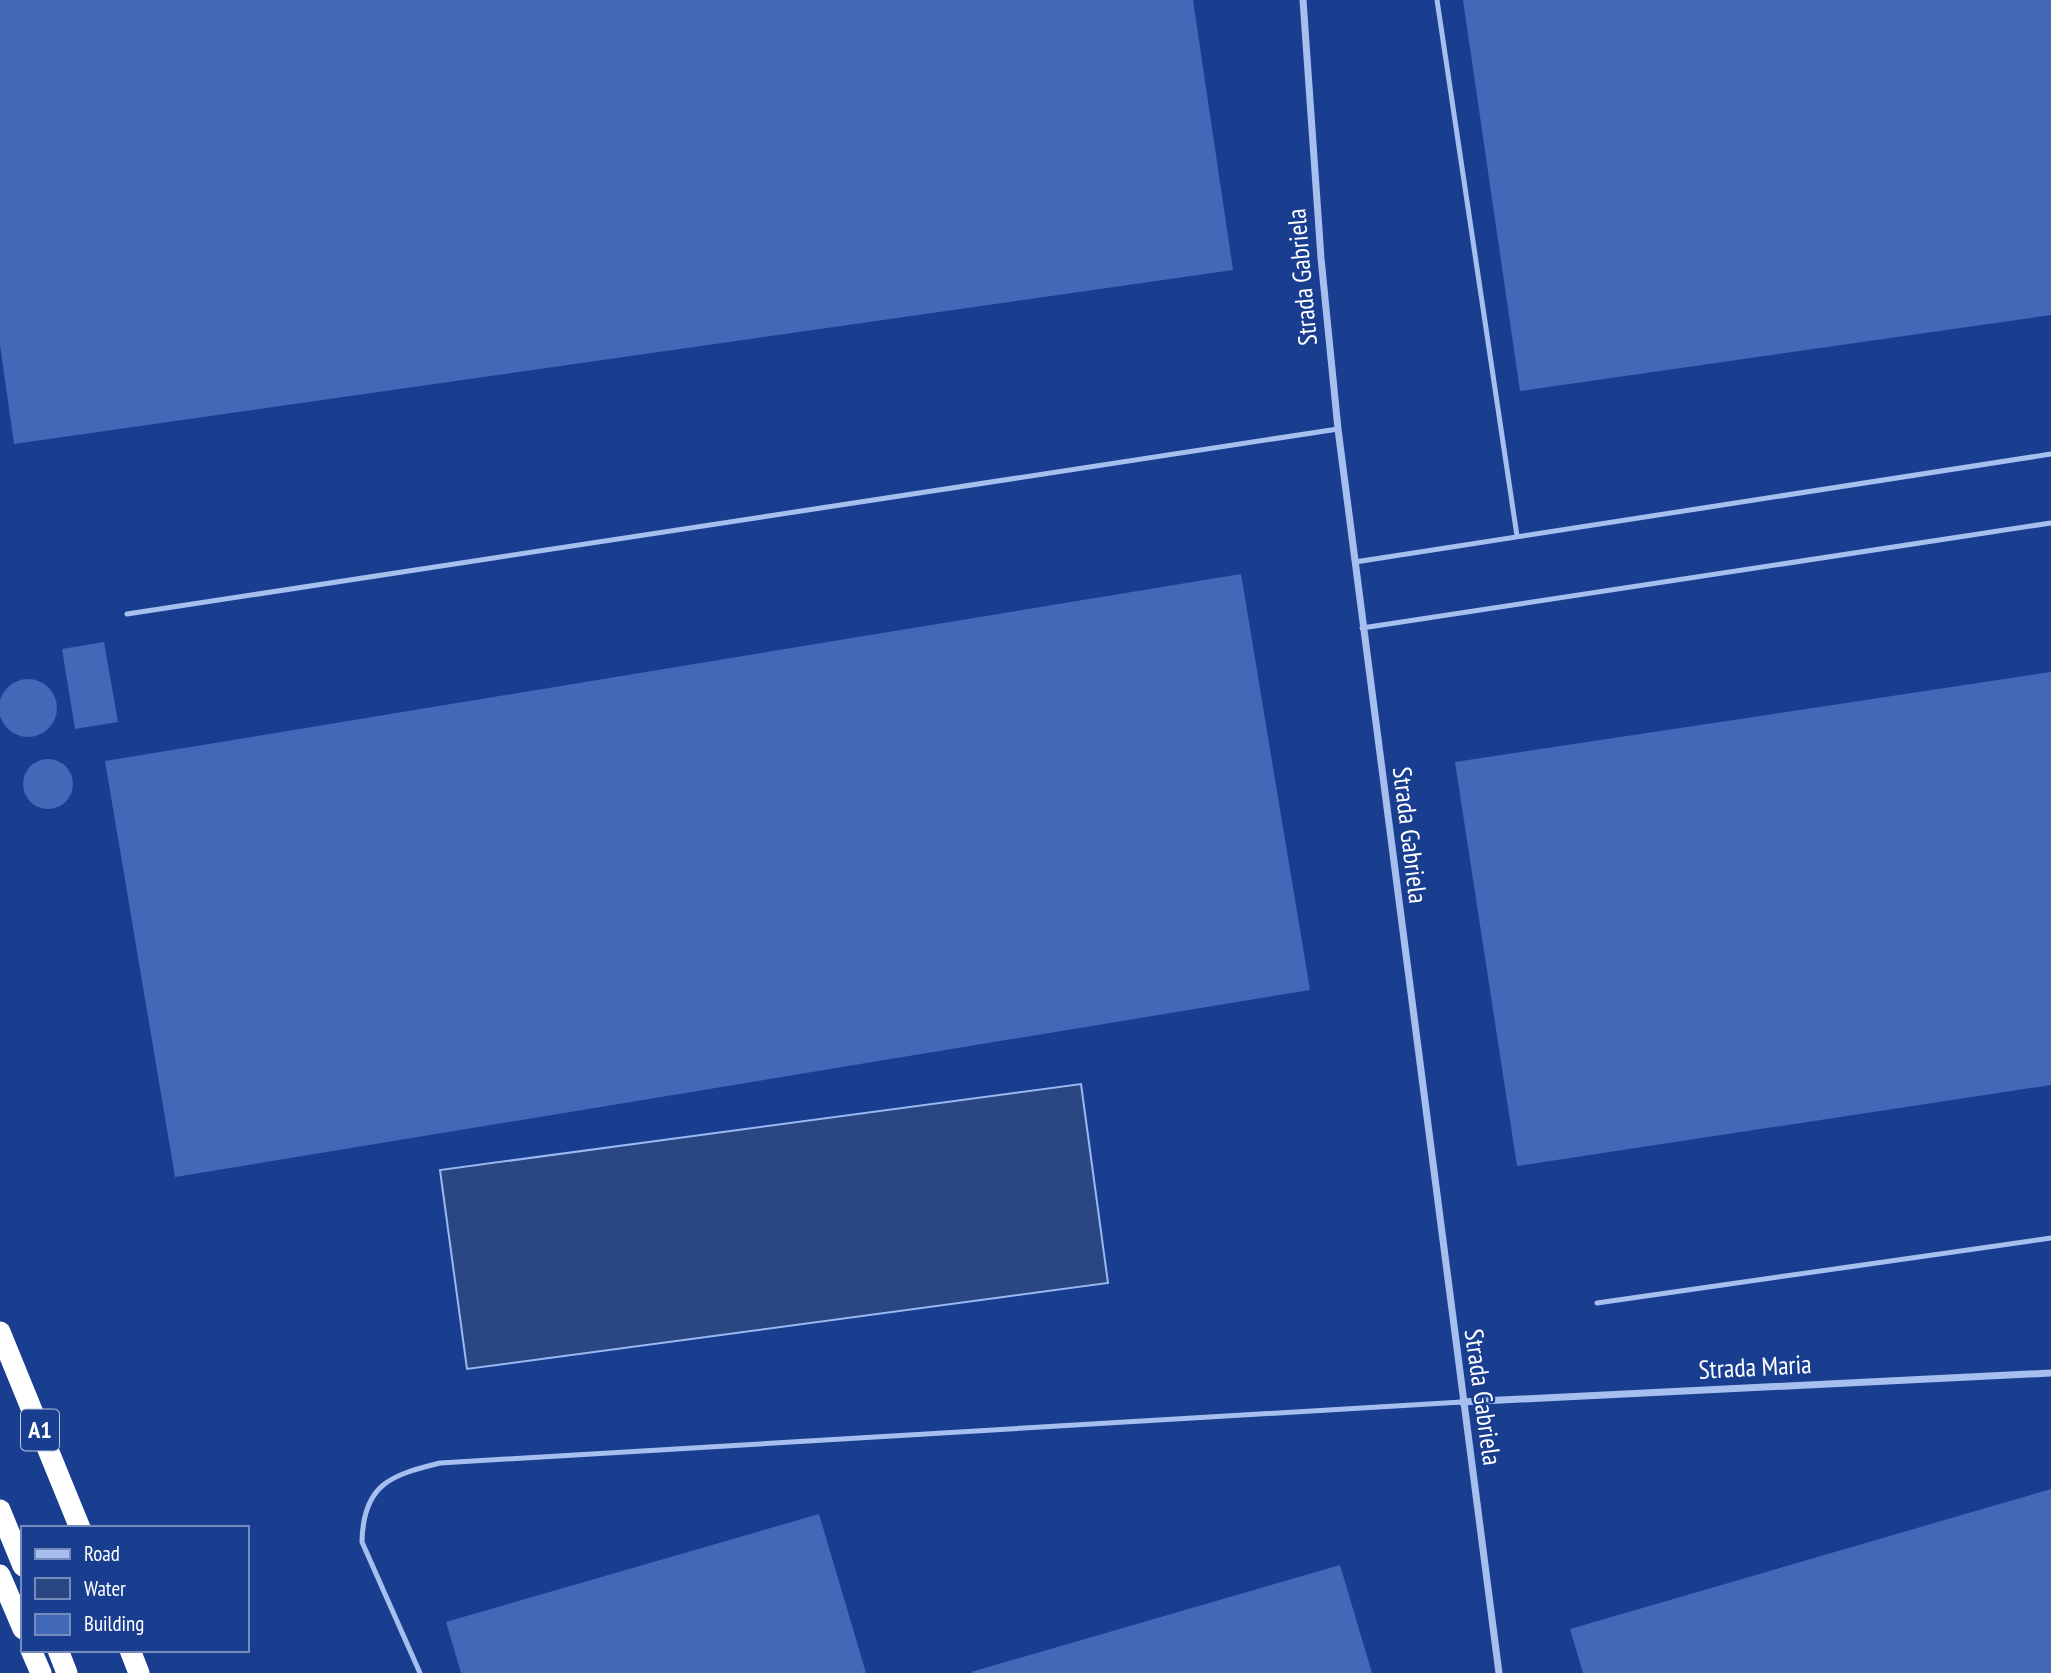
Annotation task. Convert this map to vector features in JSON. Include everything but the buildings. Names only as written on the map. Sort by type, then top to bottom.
[{"type":"highway","name":"A1","points":[[0,1332],[79,1526]]},
{"type":"highway","points":[[0,1510],[21,1561]]},
{"type":"highway","points":[[0,1574],[21,1624]]},
{"type":"highway","points":[[33,1652],[41,1673]]},
{"type":"highway","points":[[59,1652],[67,1673]]},
{"type":"highway","points":[[131,1652],[139,1673]]},
{"type":"street","name":"Strada Gabriela","points":[[1303,0],[1318,230],[1338,429],[1499,1673]]},
{"type":"street","name":"Strada Maria","points":[[1462,1402],[2051,1373]]},
{"type":"lane","points":[[1437,0],[1517,536]]},
{"type":"lane","points":[[127,614],[1338,429]]},
{"type":"lane","points":[[1355,562],[2051,454]]},
{"type":"lane","points":[[1362,628],[2051,523]]},
{"type":"lane","points":[[1597,1303],[2051,1238]]},
{"type":"lane","points":[[420,1673],[362,1542],[362,1518],[376,1490],[398,1473],[440,1463],[1462,1402]]},
{"type":"water","points":[[1081,1084],[1108,1283],[467,1369],[440,1170]]}]
